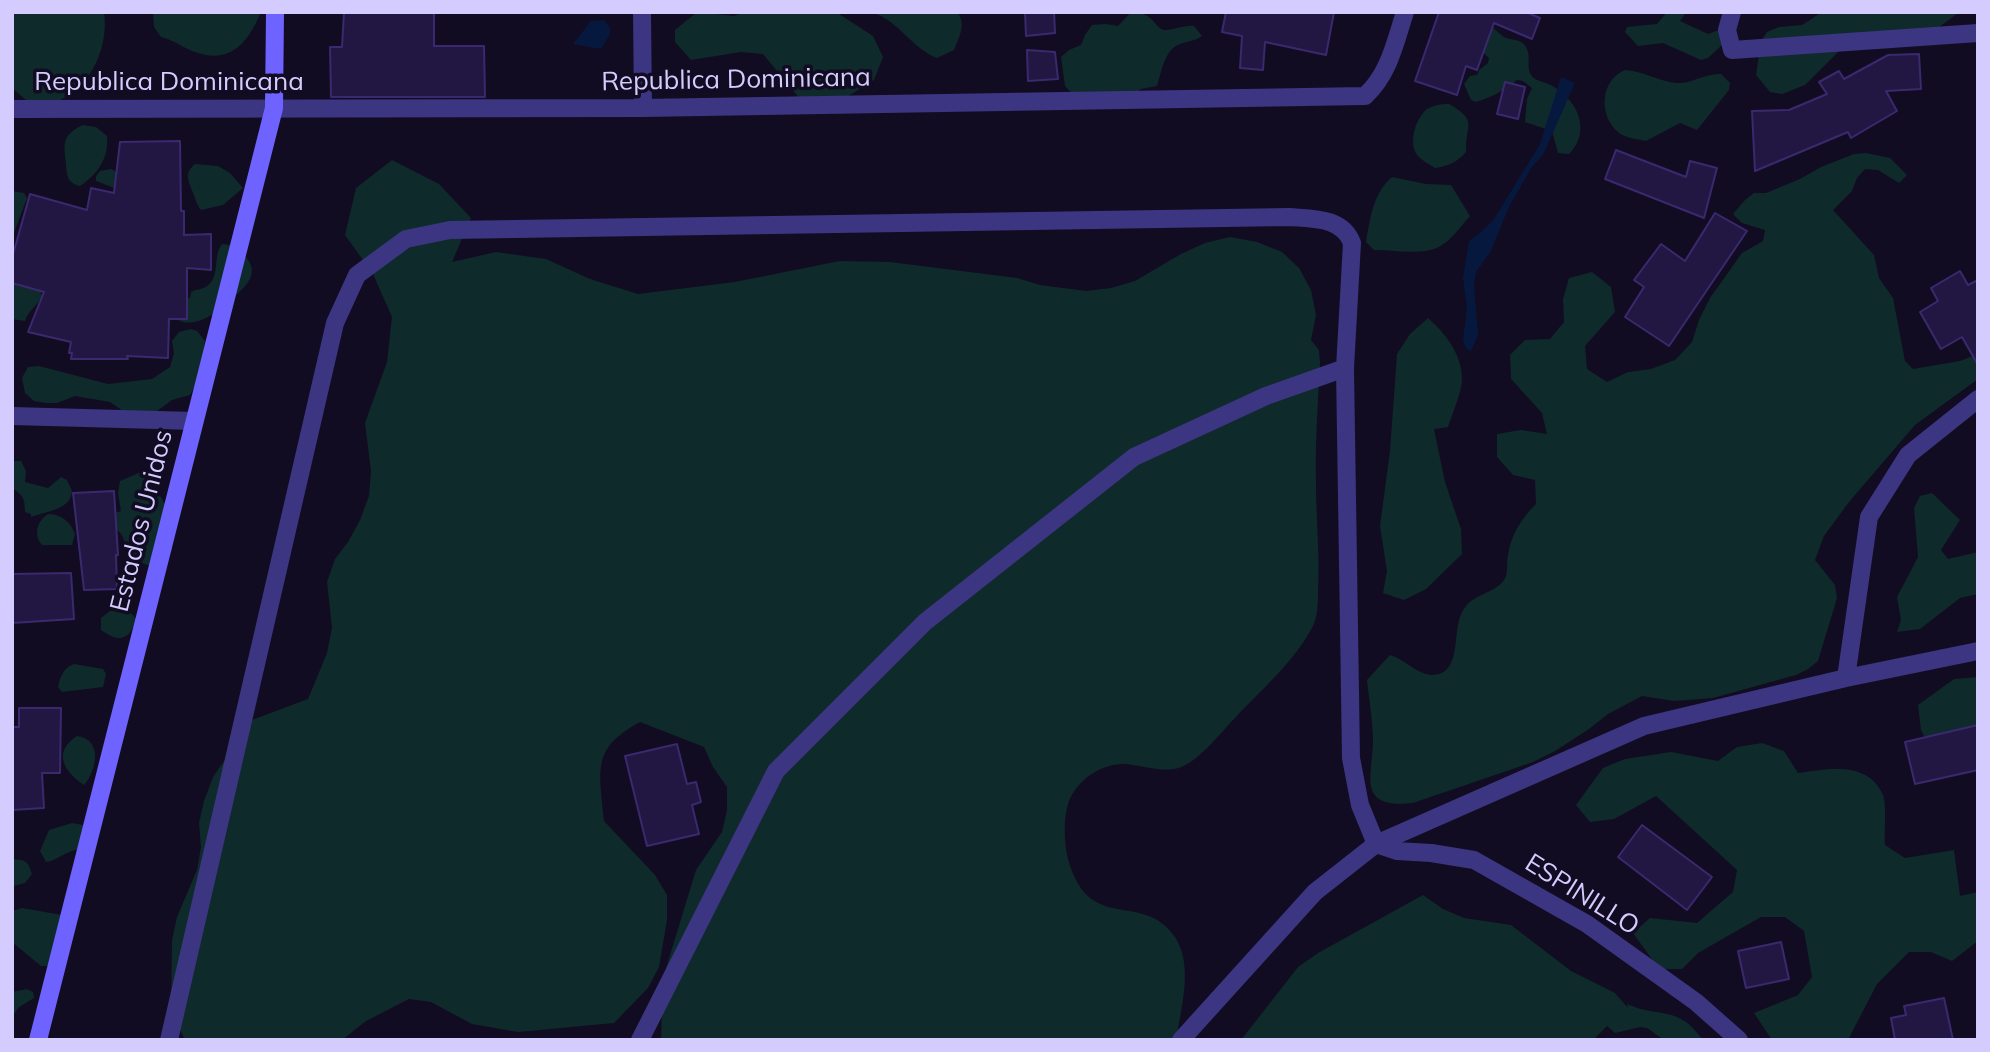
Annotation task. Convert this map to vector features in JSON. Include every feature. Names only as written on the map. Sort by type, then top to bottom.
[{"type":"street","name":"Estados Unidos","points":[[38,1040],[274,108],[275,12]]},
{"type":"street","points":[[642,12],[643,108]]},
{"type":"street","name":"Republica Dominicana","points":[[12,109],[643,108],[1365,96],[1377,85],[1386,71],[1405,12]]},
{"type":"street","points":[[1732,12],[1727,30],[1732,50],[1978,33]]},
{"type":"street","points":[[169,1040],[335,323],[357,275],[405,239],[450,230],[1247,218],[1317,219],[1348,231],[1352,243],[1345,368],[1351,758],[1360,805],[1376,844]]},
{"type":"street","points":[[640,1040],[776,771],[925,622],[1134,457],[1266,396],[1345,368]]},
{"type":"street","points":[[1846,678],[1869,517],[1908,455],[1978,399]]},
{"type":"street","points":[[12,416],[194,421]]},
{"type":"street","points":[[1181,1040],[1315,892],[1376,844],[1644,726],[1846,678],[1978,651]]},
{"type":"street","name":"ESPINILLO","points":[[1376,844],[1397,851],[1474,860],[1587,924],[1696,1002],[1739,1040]]},
{"type":"green space","points":[[12,12],[104,12],[101,51],[89,75],[71,94],[60,100],[33,106],[12,88]]},
{"type":"green space","points":[[153,12],[261,12],[250,33],[236,49],[217,56],[192,51],[161,37],[154,27]]},
{"type":"green space","points":[[697,12],[734,16],[744,12],[836,12],[873,36],[883,57],[874,80],[845,98],[800,99],[763,54],[741,52],[691,60],[675,42],[675,30]]},
{"type":"green space","points":[[871,12],[957,12],[961,31],[954,50],[937,58],[920,48],[890,22]]},
{"type":"green space","points":[[1131,12],[1149,17],[1165,30],[1194,26],[1202,36],[1172,49],[1157,86],[1141,89],[1131,96],[1074,96],[1065,86],[1061,57],[1081,45],[1092,25],[1118,26]]},
{"type":"green space","points":[[1667,12],[1686,12],[1680,21],[1708,34],[1719,30],[1723,33],[1722,45],[1708,58],[1701,60],[1663,43],[1638,46],[1625,32],[1627,27],[1657,24]]},
{"type":"green space","points":[[1822,12],[1958,13],[1930,34],[1839,51],[1805,85],[1782,94],[1770,92],[1756,75],[1761,41],[1767,32],[1779,27],[1802,25]]},
{"type":"green space","points":[[1480,16],[1504,37],[1523,43],[1528,52],[1531,75],[1563,93],[1576,109],[1581,127],[1576,145],[1569,154],[1558,153],[1552,131],[1525,122],[1527,99],[1532,88],[1523,81],[1517,80],[1493,96],[1476,102],[1471,100],[1464,84],[1470,76],[1477,75],[1489,58],[1476,46]]},
{"type":"green space","points":[[1625,70],[1676,83],[1721,74],[1730,83],[1729,90],[1697,130],[1680,123],[1646,141],[1619,133],[1612,126],[1605,108],[1611,82]]},
{"type":"green space","points":[[1449,104],[1467,120],[1466,152],[1452,163],[1435,168],[1414,150],[1414,130],[1427,109]]},
{"type":"green space","points":[[83,125],[96,127],[107,136],[107,144],[101,165],[80,186],[73,183],[68,176],[65,142],[70,133]]},
{"type":"green space","points":[[1866,153],[1890,158],[1907,175],[1899,183],[1878,170],[1865,169],[1857,178],[1852,191],[1833,210],[1874,255],[1879,278],[1893,298],[1905,361],[1913,369],[1960,361],[1978,354],[1978,379],[1915,425],[1849,502],[1824,536],[1815,560],[1835,585],[1837,598],[1818,661],[1796,675],[1713,698],[1674,701],[1642,696],[1608,714],[1555,751],[1533,762],[1413,803],[1395,804],[1375,796],[1370,779],[1373,734],[1367,680],[1390,655],[1427,674],[1442,673],[1448,668],[1464,609],[1474,599],[1504,580],[1514,533],[1536,504],[1535,480],[1513,475],[1497,457],[1497,434],[1521,430],[1547,434],[1542,413],[1511,379],[1510,355],[1525,340],[1550,339],[1564,322],[1563,299],[1569,278],[1592,272],[1611,287],[1615,312],[1585,346],[1587,369],[1607,382],[1628,372],[1651,369],[1675,360],[1692,342],[1710,298],[1742,253],[1763,241],[1765,230],[1742,223],[1733,214],[1745,200],[1754,193],[1766,193],[1854,154]]},
{"type":"green space","points":[[392,160],[439,184],[471,218],[452,262],[496,252],[546,259],[590,279],[638,294],[735,282],[840,261],[890,262],[1017,278],[1040,285],[1086,291],[1135,281],[1181,254],[1205,243],[1230,237],[1257,242],[1282,252],[1299,268],[1311,290],[1316,315],[1311,340],[1319,350],[1320,363],[1316,454],[1319,563],[1317,613],[1313,626],[1277,675],[1207,748],[1190,762],[1174,769],[1123,764],[1104,768],[1087,778],[1074,792],[1066,815],[1068,859],[1077,882],[1089,897],[1102,905],[1147,915],[1162,923],[1175,937],[1184,959],[1185,972],[1177,1035],[1168,1040],[661,1040],[663,978],[696,870],[722,832],[727,810],[727,787],[713,767],[704,747],[640,722],[613,742],[602,763],[600,775],[604,821],[655,875],[667,895],[667,920],[659,967],[648,988],[614,1023],[518,1032],[472,1024],[431,1002],[409,999],[366,1021],[342,1040],[185,1040],[171,1012],[172,940],[177,917],[197,870],[201,847],[199,823],[204,801],[213,777],[252,720],[308,699],[327,653],[332,628],[327,582],[335,559],[360,520],[369,496],[371,471],[365,423],[387,362],[392,317],[373,274],[345,235],[356,188]]},
{"type":"green space","points":[[195,164],[218,166],[230,173],[243,188],[223,205],[201,210],[188,178],[189,171]]},
{"type":"green space","points":[[111,169],[121,174],[135,196],[96,181],[100,171]]},
{"type":"green space","points":[[1392,177],[1426,184],[1451,185],[1470,216],[1451,238],[1437,248],[1414,252],[1374,250],[1366,242],[1371,216],[1380,191]]},
{"type":"green space","points":[[12,191],[24,193],[27,198],[12,238]]},
{"type":"green space","points":[[222,244],[234,247],[248,259],[252,272],[247,284],[211,316],[195,322],[180,321],[173,316],[176,297],[190,298],[191,292],[211,282]]},
{"type":"green space","points":[[12,283],[39,290],[42,295],[25,321],[12,319]]},
{"type":"green space","points":[[1428,318],[1451,345],[1461,370],[1460,390],[1448,427],[1434,429],[1445,482],[1461,529],[1462,554],[1426,589],[1404,600],[1383,593],[1387,571],[1380,526],[1390,451],[1397,354],[1410,334]]},
{"type":"green space","points":[[191,329],[197,331],[205,341],[201,376],[190,395],[172,400],[157,411],[123,411],[110,402],[75,396],[57,403],[46,403],[34,401],[25,393],[22,378],[28,367],[39,366],[108,384],[152,379],[170,367],[174,353],[172,341],[179,332]]},
{"type":"green space","points":[[21,461],[26,471],[25,482],[48,488],[61,477],[67,480],[72,491],[71,497],[57,509],[31,517],[31,514],[25,512],[23,498],[12,488],[12,463]]},
{"type":"green space","points":[[141,472],[150,478],[171,515],[172,550],[169,556],[155,566],[136,560],[127,549],[120,532],[115,529],[115,513],[121,511],[118,493],[120,481]]},
{"type":"green space","points":[[1932,493],[1960,520],[1941,550],[1948,559],[1978,552],[1978,594],[1960,598],[1920,629],[1897,632],[1901,620],[1897,597],[1918,557],[1914,508],[1920,496]]},
{"type":"green space","points":[[48,514],[61,517],[71,526],[75,534],[72,545],[42,545],[38,528],[41,520]]},
{"type":"green space","points":[[121,610],[134,616],[136,619],[127,636],[112,637],[101,630],[101,618],[110,611]]},
{"type":"green space","points":[[74,664],[103,669],[106,674],[103,687],[62,692],[58,687],[61,676]]},
{"type":"green space","points":[[1978,677],[1978,738],[1938,762],[1921,730],[1918,705],[1954,679]]},
{"type":"green space","points":[[77,736],[91,743],[95,756],[92,772],[84,785],[66,768],[63,755],[69,742]]},
{"type":"green space","points":[[1762,743],[1784,751],[1798,773],[1846,769],[1867,776],[1883,795],[1885,845],[1905,858],[1954,850],[1960,896],[1978,892],[1978,941],[1952,961],[1931,952],[1909,952],[1877,984],[1848,1040],[1772,1040],[1754,1013],[1798,995],[1812,977],[1804,931],[1785,917],[1761,917],[1698,953],[1682,969],[1659,969],[1633,933],[1650,918],[1697,923],[1733,892],[1737,870],[1656,796],[1614,819],[1590,822],[1576,805],[1603,768],[1625,759],[1671,752],[1718,761],[1737,747]]},
{"type":"green space","points":[[72,823],[83,825],[92,831],[82,849],[46,862],[40,851],[49,830]]},
{"type":"green space","points":[[12,859],[26,862],[29,866],[32,874],[25,883],[14,886]]},
{"type":"green space","points":[[1423,895],[1443,909],[1464,918],[1511,925],[1571,971],[1615,993],[1628,1008],[1627,1004],[1676,1017],[1685,1021],[1703,1040],[1664,1040],[1647,1028],[1640,1027],[1615,1033],[1607,1026],[1593,1040],[1241,1040],[1298,967],[1318,953]]},
{"type":"green space","points":[[22,908],[62,915],[67,945],[47,966],[41,966],[12,942],[12,911]]},
{"type":"green space","points":[[27,989],[33,992],[34,998],[19,1007],[12,1017],[12,992]]},
{"type":"water","points":[[604,20],[610,28],[610,34],[601,49],[573,44],[591,21]]},
{"type":"water","points":[[1561,77],[1575,83],[1543,155],[1532,167],[1509,207],[1491,251],[1476,272],[1474,284],[1478,335],[1471,351],[1466,348],[1463,340],[1467,308],[1463,278],[1469,241],[1494,219],[1540,144]]},
{"type":"building","points":[[344,12],[434,12],[434,46],[484,46],[485,97],[331,97],[330,47],[342,47]]},
{"type":"building","points":[[1025,12],[1054,12],[1055,33],[1026,36]]},
{"type":"building","points":[[1226,12],[1334,12],[1326,55],[1265,42],[1263,70],[1240,68],[1242,36],[1222,32]]},
{"type":"building","points":[[1439,12],[1526,12],[1540,18],[1532,39],[1494,23],[1477,70],[1466,66],[1457,95],[1415,81]]},
{"type":"building","points":[[1027,50],[1055,52],[1058,79],[1028,81]]},
{"type":"building","points":[[1919,54],[1921,89],[1886,91],[1897,111],[1851,138],[1848,132],[1755,171],[1752,111],[1789,110],[1827,94],[1819,82],[1839,71],[1844,79],[1888,55]]},
{"type":"building","points":[[1505,82],[1525,87],[1518,119],[1497,114]]},
{"type":"building","points":[[180,141],[184,235],[211,234],[211,270],[187,268],[187,319],[169,319],[168,358],[127,356],[128,359],[71,359],[71,342],[28,332],[44,292],[12,283],[12,258],[30,194],[87,210],[91,188],[114,193],[120,142]]},
{"type":"building","points":[[1616,150],[1686,177],[1690,161],[1717,168],[1704,218],[1605,179]]},
{"type":"building","points":[[1715,213],[1747,231],[1669,346],[1625,317],[1644,287],[1634,280],[1661,244],[1685,261]]},
{"type":"building","points":[[1960,271],[1968,285],[1978,280],[1978,365],[1962,337],[1941,349],[1920,312],[1938,301],[1931,288]]},
{"type":"building","points":[[114,491],[117,589],[84,590],[73,493]]},
{"type":"building","points":[[71,573],[74,619],[12,623],[12,574]]},
{"type":"building","points":[[19,708],[61,708],[60,773],[42,773],[44,808],[12,810],[12,727],[19,727]]},
{"type":"building","points":[[1978,725],[1978,770],[1915,784],[1905,742]]},
{"type":"building","points":[[677,744],[687,784],[696,782],[701,802],[692,805],[699,834],[647,846],[625,756]]},
{"type":"building","points":[[1642,825],[1712,877],[1687,910],[1618,857]]},
{"type":"building","points":[[1781,942],[1789,979],[1746,988],[1738,951]]},
{"type":"building","points":[[1944,998],[1953,1040],[1895,1040],[1891,1018],[1906,1015],[1904,1006]]}]
